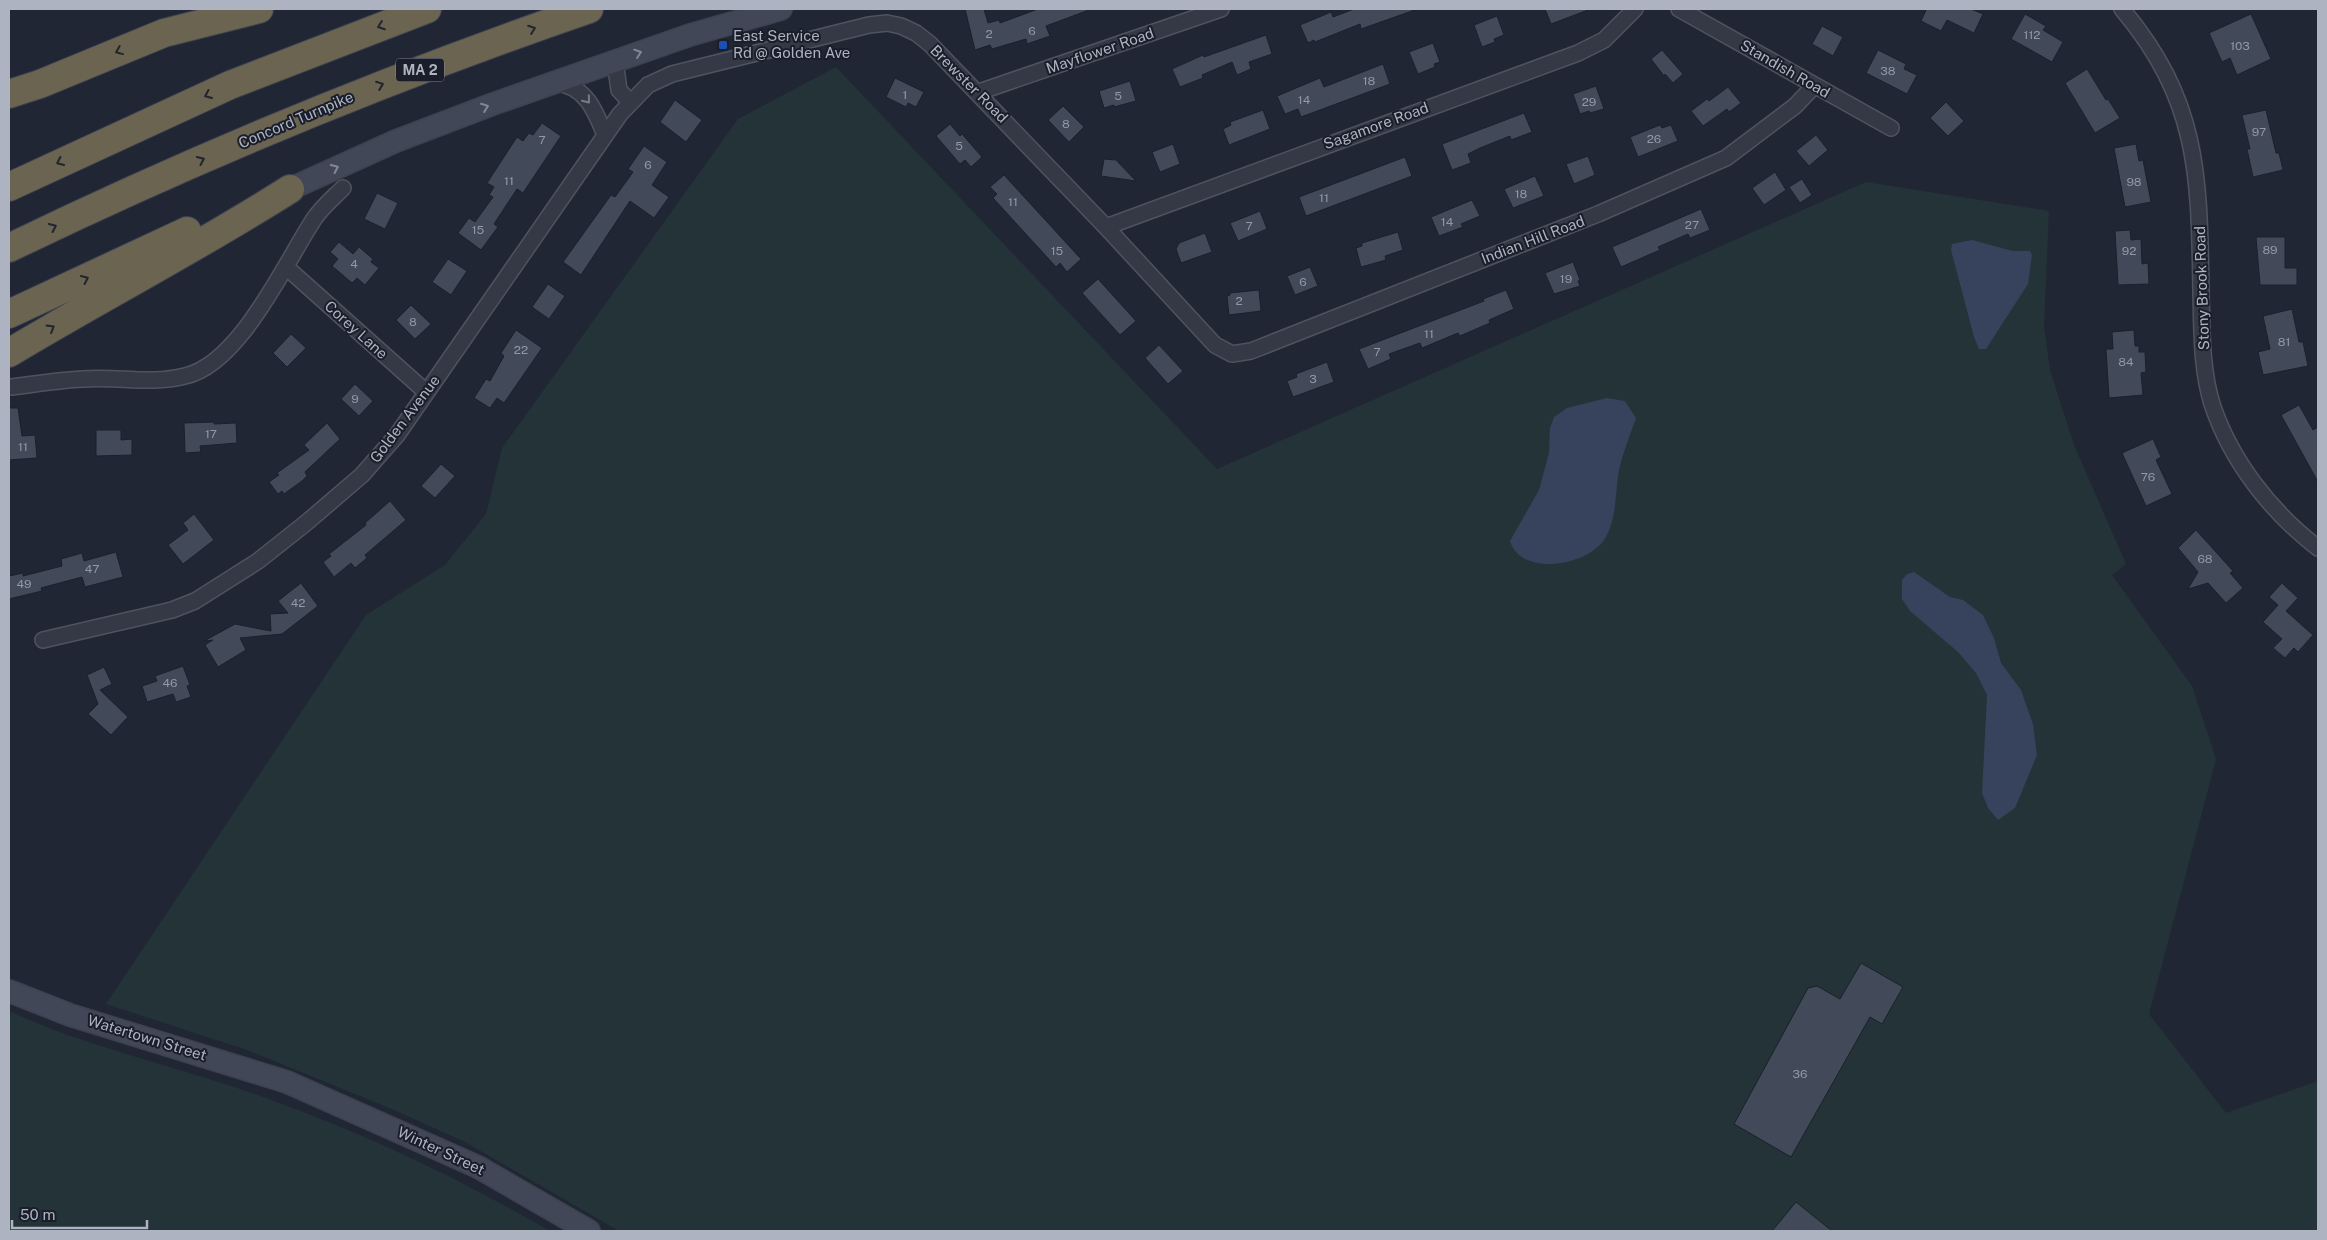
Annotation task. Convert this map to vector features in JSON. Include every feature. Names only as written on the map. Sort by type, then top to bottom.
[{"type":"highway","points":[[9,94],[47,81],[164,33],[259,9]]},
{"type":"highway","points":[[9,187],[230,85],[427,9]]},
{"type":"highway","name":"Concord Turnpike","points":[[9,248],[145,185],[303,117],[424,68],[589,9]]},
{"type":"highway","points":[[9,314],[236,208],[290,188]]},
{"type":"highway","points":[[9,353],[108,294],[241,220],[290,188]]},
{"type":"main road","points":[[164,33],[221,9]]},
{"type":"main road","points":[[290,188],[396,141],[554,83],[690,35],[781,9]]},
{"type":"main road","name":"Watertown Street","points":[[9,991],[70,1015],[287,1082]]},
{"type":"main road","name":"Winter Street","points":[[287,1082],[478,1167],[589,1231]]},
{"type":"street","name":"Mayflower Road","points":[[978,92],[1221,9]]},
{"type":"street","name":"Sagamore Road","points":[[1106,227],[1578,53],[1604,40],[1635,9]]},
{"type":"street","name":"Standish Road","points":[[1679,9],[1892,128]]},
{"type":"street","name":"Stony Brook Road","points":[[2122,9],[2155,53],[2170,81],[2182,111],[2191,144],[2197,177],[2199,212],[2202,342],[2205,374],[2212,404],[2238,459],[2256,485],[2275,510],[2296,531],[2318,548]]},
{"type":"street","name":"Brewster Road","points":[[630,102],[648,85],[666,76],[860,27],[887,23],[909,28],[923,38],[978,92],[1106,227],[1210,341],[1221,350],[1232,354]]},
{"type":"street","points":[[615,61],[619,90],[630,102]]},
{"type":"street","points":[[554,83],[571,86],[587,98],[605,135]]},
{"type":"street","name":"Indian Hill Road","points":[[1232,354],[1251,351],[1551,233],[1726,158],[1795,106],[1814,86]]},
{"type":"street","name":"Golden Avenue","points":[[43,640],[172,610],[206,595],[269,552],[351,485],[382,454],[630,102]]},
{"type":"street","points":[[12,387],[85,378],[149,382],[188,376],[203,370],[224,354],[286,267],[316,216],[343,188]]},
{"type":"street","name":"Corey Lane","points":[[286,267],[426,392]]},
{"type":"shaded area","points":[[836,67],[1217,469],[1866,182],[2049,211],[2044,326],[2050,370],[2074,445],[2126,564],[2112,575],[2192,686],[2216,759],[2149,1014],[2226,1113],[2318,1081],[2318,1231],[619,1231],[465,1142],[394,1110],[247,1050],[106,1004],[366,615],[445,565],[486,514],[502,448],[738,119]]},
{"type":"shaded area","points":[[9,1011],[74,1037],[241,1089],[345,1129],[415,1160],[483,1194],[550,1231],[9,1231]]},
{"type":"water","points":[[1972,240],[2013,251],[2030,251],[2032,255],[2028,284],[1986,349],[1979,349],[1974,337],[1951,250],[1952,244]]},
{"type":"water","points":[[1607,398],[1625,401],[1636,418],[1619,470],[1614,513],[1610,529],[1598,547],[1586,555],[1571,561],[1541,564],[1527,560],[1517,553],[1510,541],[1539,490],[1549,453],[1550,428],[1554,417],[1567,408]]},
{"type":"water","points":[[1914,572],[1950,597],[1963,600],[1983,615],[1994,638],[2001,663],[2021,690],[2033,724],[2037,755],[2015,808],[1998,820],[1988,808],[1982,793],[1987,695],[1976,673],[1958,652],[1910,611],[1902,599],[1902,580],[1907,574]]},
{"type":"building","points":[[965,9],[984,9],[988,23],[999,20],[1000,23],[1038,9],[1089,10],[1046,26],[1050,36],[1027,44],[1026,39],[992,49],[990,45],[975,50]]},
{"type":"building","points":[[1354,9],[1412,9],[1412,11],[1361,29],[1360,24],[1308,43],[1300,25],[1331,12],[1333,17]]},
{"type":"building","points":[[1545,9],[1588,9],[1588,10],[1551,24]]},
{"type":"building","points":[[1923,9],[1971,9],[1983,14],[1974,33],[1947,20],[1941,31],[1921,21],[1926,10]]},
{"type":"building","points":[[2025,14],[2046,26],[2043,30],[2063,42],[2052,62],[2011,39]]},
{"type":"building","points":[[2251,14],[2271,59],[2237,75],[2230,58],[2222,62],[2209,33]]},
{"type":"building","points":[[1497,16],[1504,35],[1494,39],[1495,42],[1482,47],[1474,25]]},
{"type":"building","points":[[1822,26],[1843,37],[1833,56],[1812,44]]},
{"type":"building","points":[[1266,35],[1272,54],[1249,62],[1251,69],[1237,75],[1232,62],[1202,75],[1203,78],[1180,87],[1172,69],[1203,55],[1204,57]]},
{"type":"building","points":[[1433,43],[1440,62],[1434,64],[1435,67],[1418,74],[1409,52]]},
{"type":"building","points":[[1662,50],[1683,74],[1673,83],[1665,74],[1664,76],[1651,59]]},
{"type":"building","points":[[1878,50],[1906,64],[1904,69],[1917,75],[1907,94],[1866,73]]},
{"type":"building","points":[[1383,64],[1390,84],[1301,117],[1298,109],[1285,114],[1277,96],[1320,78],[1324,87]]},
{"type":"building","points":[[2087,69],[2106,100],[2108,99],[2120,118],[2095,133],[2065,83]]},
{"type":"building","points":[[895,78],[924,92],[916,107],[908,103],[906,107],[886,97]]},
{"type":"building","points":[[1130,81],[1136,101],[1104,108],[1099,91]]},
{"type":"building","points":[[1596,86],[1604,109],[1580,114],[1573,94]]},
{"type":"building","points":[[1728,87],[1741,103],[1729,112],[1727,109],[1703,126],[1691,111]]},
{"type":"building","points":[[675,100],[702,120],[686,142],[660,122]]},
{"type":"building","points":[[1946,102],[1964,121],[1948,136],[1930,118]]},
{"type":"building","points":[[1063,106],[1084,127],[1069,142],[1048,120]]},
{"type":"building","points":[[1263,110],[1270,129],[1229,145],[1223,129],[1231,125],[1230,122]]},
{"type":"building","points":[[2266,110],[2276,153],[2279,153],[2283,170],[2253,177],[2247,149],[2250,149],[2242,115]]},
{"type":"building","points":[[1524,113],[1532,132],[1511,140],[1510,136],[1480,148],[1468,154],[1471,163],[1452,170],[1442,144]]},
{"type":"building","points":[[542,123],[561,136],[523,193],[517,189],[494,224],[498,227],[481,250],[458,233],[469,218],[475,222],[493,197],[489,195],[494,187],[487,183],[517,137],[523,141],[529,133],[533,135]]},
{"type":"building","points":[[950,124],[960,136],[962,134],[982,157],[971,167],[965,160],[960,164],[936,136]]},
{"type":"building","points":[[1660,125],[1662,128],[1671,125],[1678,141],[1638,157],[1630,137]]},
{"type":"building","points":[[1816,135],[1828,150],[1809,166],[1796,151]]},
{"type":"building","points":[[1173,144],[1180,164],[1160,172],[1152,152]]},
{"type":"building","points":[[2136,144],[2139,161],[2143,160],[2151,202],[2125,207],[2114,148]]},
{"type":"building","points":[[644,146],[667,162],[652,185],[669,197],[654,218],[630,201],[581,275],[563,262],[611,195],[615,197],[633,172],[628,169]]},
{"type":"building","points":[[1588,156],[1595,175],[1574,184],[1566,164]]},
{"type":"building","points":[[1405,157],[1412,176],[1306,216],[1299,197]]},
{"type":"building","points":[[1104,159],[1116,160],[1136,181],[1101,176]]},
{"type":"building","points":[[1775,172],[1786,190],[1764,205],[1752,188]]},
{"type":"building","points":[[1004,175],[1081,259],[1067,272],[1060,263],[1056,267],[993,198],[997,194],[990,187]]},
{"type":"building","points":[[1535,176],[1544,196],[1513,208],[1504,189]]},
{"type":"building","points":[[1802,179],[1812,195],[1800,203],[1789,187]]},
{"type":"building","points":[[377,193],[398,203],[385,229],[364,219]]},
{"type":"building","points":[[1472,200],[1480,216],[1461,224],[1463,227],[1439,236],[1431,217]]},
{"type":"building","points":[[1701,209],[1710,230],[1690,238],[1688,234],[1658,247],[1660,250],[1621,267],[1612,247]]},
{"type":"building","points":[[1260,211],[1267,229],[1238,241],[1230,223]]},
{"type":"building","points":[[2130,230],[2131,240],[2141,239],[2142,264],[2148,263],[2149,284],[2118,285],[2115,231]]},
{"type":"building","points":[[1398,232],[1403,250],[1385,256],[1386,260],[1361,267],[1356,248],[1362,246],[1362,243]]},
{"type":"building","points":[[1205,233],[1212,252],[1181,263],[1176,249],[1179,243]]},
{"type":"building","points":[[2256,237],[2285,237],[2285,268],[2297,268],[2297,285],[2260,285]]},
{"type":"building","points":[[339,242],[353,254],[359,247],[373,259],[371,262],[379,268],[365,285],[357,278],[352,283],[332,266],[338,259],[330,252]]},
{"type":"building","points":[[448,259],[467,271],[451,295],[432,282]]},
{"type":"building","points":[[1573,262],[1580,280],[1578,281],[1580,286],[1554,294],[1545,273]]},
{"type":"building","points":[[1310,267],[1318,286],[1295,295],[1287,276]]},
{"type":"building","points":[[1098,279],[1136,321],[1120,335],[1082,293]]},
{"type":"building","points":[[548,284],[565,296],[549,319],[532,307]]},
{"type":"building","points":[[1259,290],[1261,311],[1229,315],[1227,296],[1230,293]]},
{"type":"building","points":[[1506,290],[1514,309],[1489,320],[1490,323],[1460,336],[1458,333],[1422,348],[1420,343],[1389,354],[1391,359],[1368,369],[1359,349],[1484,301],[1483,299]]},
{"type":"building","points":[[411,305],[431,324],[415,339],[396,320]]},
{"type":"building","points":[[2292,309],[2299,342],[2303,342],[2308,366],[2263,375],[2258,352],[2270,349],[2263,316]]},
{"type":"building","points":[[516,330],[542,348],[504,403],[497,398],[490,408],[474,398],[486,379],[490,381],[504,356],[501,353]]},
{"type":"building","points":[[2134,330],[2135,346],[2139,346],[2139,352],[2145,352],[2146,372],[2141,373],[2143,395],[2109,398],[2106,349],[2113,349],[2112,332]]},
{"type":"building","points":[[291,334],[306,348],[287,367],[273,353]]},
{"type":"building","points":[[1159,345],[1183,371],[1168,384],[1145,358]]},
{"type":"building","points":[[1327,362],[1334,382],[1293,397],[1287,381],[1297,377],[1296,374]]},
{"type":"building","points":[[355,384],[373,401],[359,416],[341,399]]},
{"type":"building","points":[[2299,405],[2313,430],[2318,427],[2318,482],[2281,415]]},
{"type":"building","points":[[9,408],[18,408],[22,436],[35,435],[37,458],[9,460]]},
{"type":"building","points":[[214,422],[214,424],[236,423],[237,443],[200,446],[201,452],[185,453],[184,423]]},
{"type":"building","points":[[327,423],[340,439],[305,472],[307,476],[302,481],[284,494],[282,491],[278,494],[269,482],[279,475],[277,473],[309,450],[304,445]]},
{"type":"building","points":[[96,430],[121,430],[121,440],[132,439],[132,455],[96,456]]},
{"type":"building","points":[[2153,439],[2161,457],[2156,460],[2172,494],[2146,506],[2122,453]]},
{"type":"building","points":[[441,464],[455,476],[435,498],[421,486]]},
{"type":"building","points":[[390,501],[406,520],[365,555],[367,558],[355,568],[351,563],[334,577],[323,562],[331,556],[329,554],[366,525],[365,523]]},
{"type":"building","points":[[194,514],[214,540],[183,564],[168,545],[188,530],[183,523]]},
{"type":"building","points":[[2196,530],[2233,571],[2230,573],[2243,588],[2226,603],[2208,583],[2188,589],[2198,572],[2178,548]]},
{"type":"building","points":[[116,552],[123,577],[85,587],[82,577],[41,588],[42,591],[9,599],[9,576],[23,573],[23,576],[62,566],[61,559],[82,553],[84,561]]},
{"type":"building","points":[[301,583],[318,606],[282,634],[240,638],[246,650],[218,667],[205,645],[213,640],[204,641],[235,624],[271,631],[270,614],[288,613],[278,601]]},
{"type":"building","points":[[2282,583],[2298,598],[2286,611],[2313,635],[2298,652],[2294,648],[2285,658],[2273,648],[2282,639],[2263,622],[2278,605],[2269,597]]},
{"type":"building","points":[[183,666],[190,685],[187,686],[191,697],[176,702],[173,694],[147,702],[142,686],[157,681],[155,676]]},
{"type":"building","points":[[104,667],[112,684],[100,690],[128,717],[111,735],[88,714],[98,704],[87,675]]},
{"type":"building","points":[[1861,963],[1903,987],[1882,1024],[1870,1017],[1791,1157],[1734,1124],[1808,988],[1817,986],[1840,999]]},
{"type":"building","points":[[1796,1202],[1832,1231],[1772,1231]]},
{"type":"place","name":"East Service Rd @ Golden Ave","points":[[723,45]]}]
